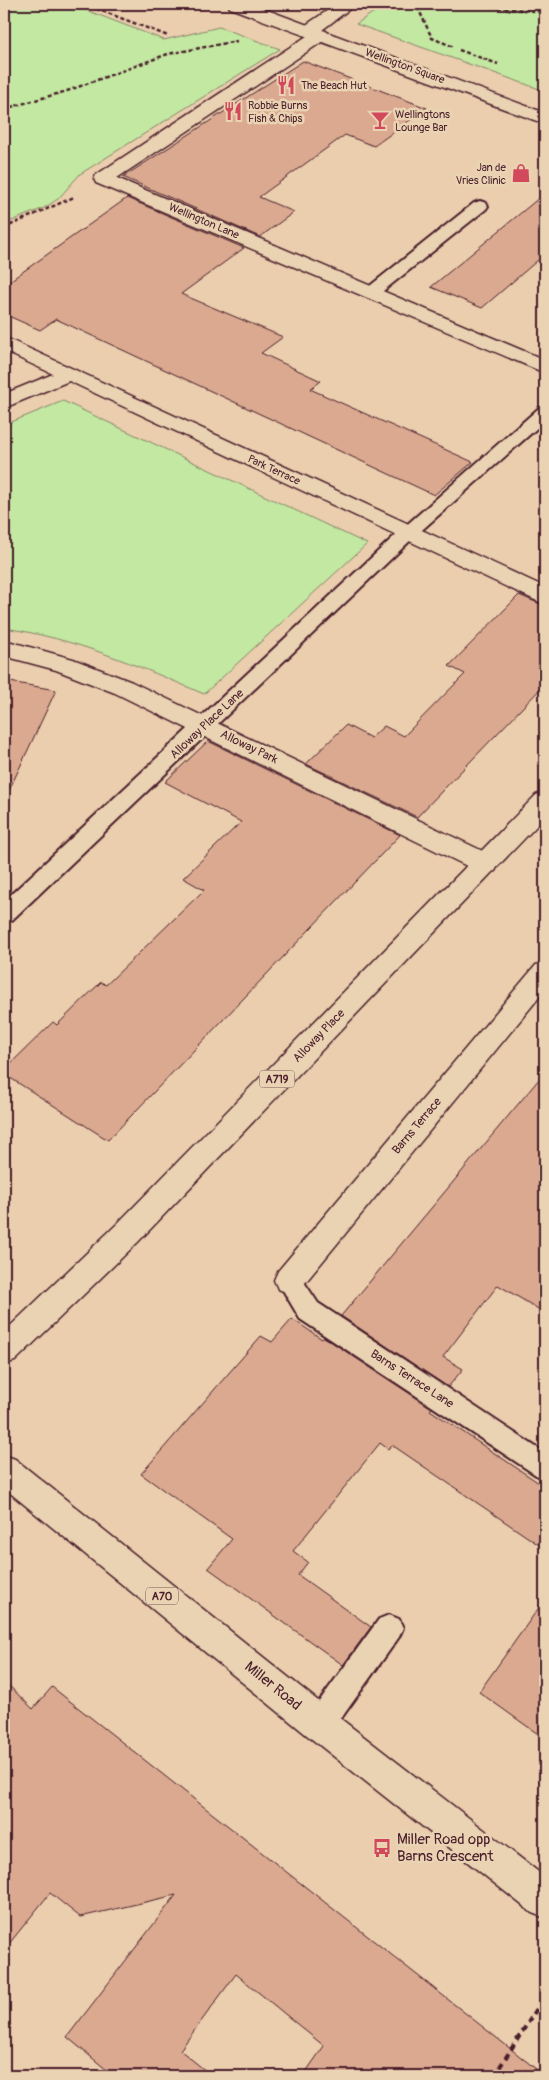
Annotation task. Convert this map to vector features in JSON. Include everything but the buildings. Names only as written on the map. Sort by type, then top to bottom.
[{"type":"street","name":"Wellington Square","points":[[236,4],[545,119]]},
{"type":"street","points":[[103,179],[315,33],[348,4]]},
{"type":"street","name":"Wellington Lane","points":[[103,179],[545,367]]},
{"type":"street","name":"Park Terrace","points":[[4,343],[545,596]]},
{"type":"street","points":[[4,402],[69,374]]},
{"type":"street","name":"Alloway Park","points":[[4,648],[31,654],[96,676],[206,726],[486,864]]},
{"type":"street","name":"Alloway Place","points":[[4,1351],[41,1318],[153,1206],[545,801]]},
{"type":"street","name":"Barns Terrace","points":[[289,1280],[545,972]]},
{"type":"street","name":"Miller Road","points":[[4,1469],[320,1724],[545,1900]]},
{"type":"lane","points":[[372,292],[480,206]]},
{"type":"lane","name":"Alloway Place Lane","points":[[4,914],[206,726],[408,533],[545,412]]},
{"type":"lane","name":"Barns Terrace Lane","points":[[289,1280],[309,1311],[545,1467]]},
{"type":"lane","points":[[320,1724],[389,1628]]},
{"type":"path","points":[[84,4],[168,36]]},
{"type":"path","points":[[424,4],[418,8],[432,38]]},
{"type":"path","points":[[486,4],[490,7],[545,11]]},
{"type":"path","points":[[536,4],[545,11]]},
{"type":"path","points":[[4,108],[66,91],[168,54],[238,41]]},
{"type":"path","points":[[4,228],[62,204],[103,179]]},
{"type":"path","points":[[494,2076],[545,1996]]},
{"type":"green space","points":[[4,4],[70,4],[164,40],[219,27],[280,49],[80,174],[58,199],[44,208],[4,224]]},
{"type":"green space","points":[[386,4],[545,4],[545,91],[356,24]]},
{"type":"green space","points":[[63,401],[367,544],[204,694],[106,654],[56,639],[4,628],[4,425]]},
{"type":"place","name":"The Beach Hut","points":[[286,85]]},
{"type":"place","name":"Robbie Burns Fish & Chips","points":[[233,111]]},
{"type":"place","name":"Wellingtons Lounge Bar","points":[[380,120]]},
{"type":"place","name":"Jan de Vries Clinic","points":[[521,173]]},
{"type":"place","name":"Miller Road opp Barns Crescent","points":[[382,1848]]}]
